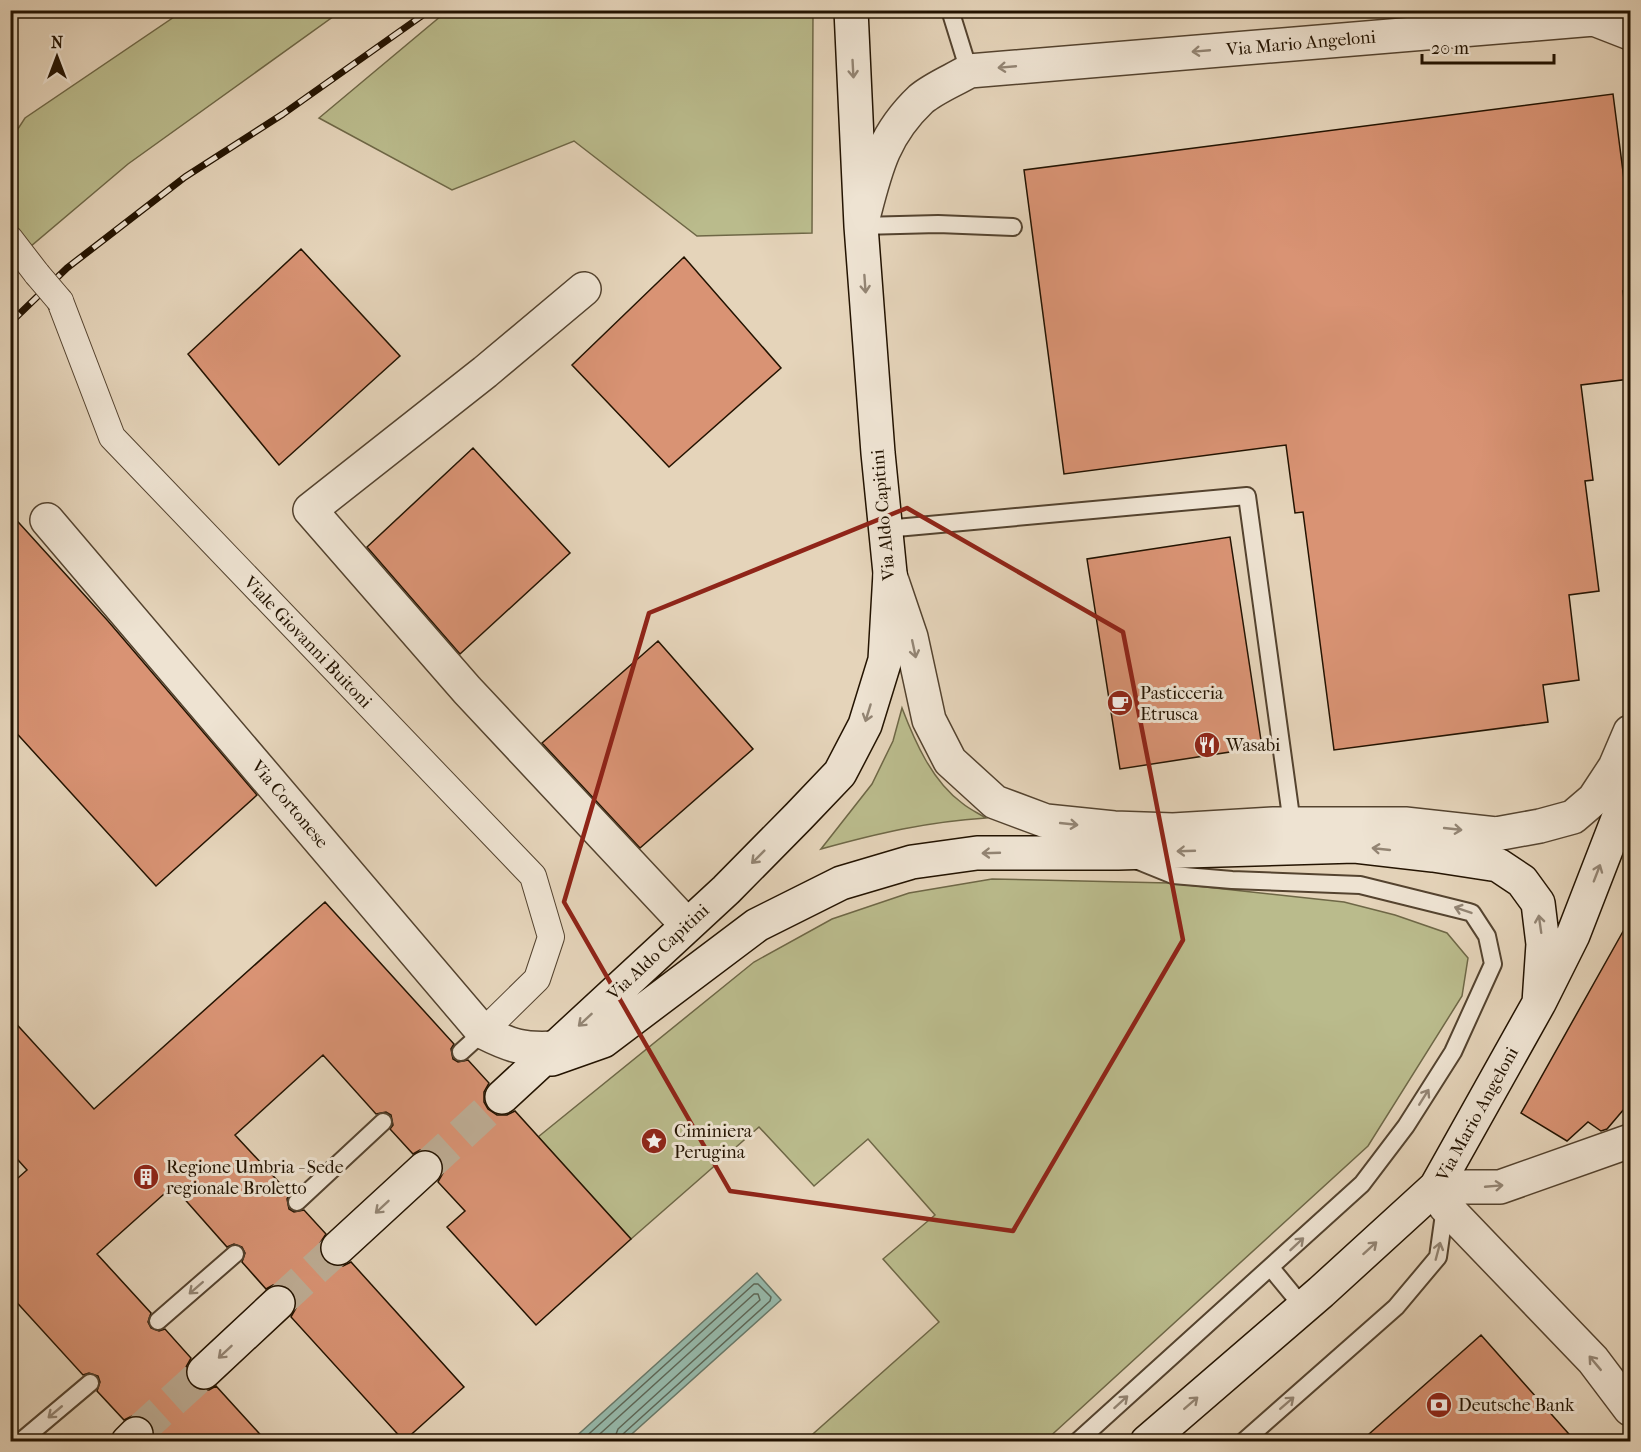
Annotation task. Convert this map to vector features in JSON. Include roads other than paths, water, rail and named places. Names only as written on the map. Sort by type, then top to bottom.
[{"type":"street","name":"Via Aldo Capitini","points":[[546,1056],[734,882],[840,773],[865,725],[885,660],[890,573],[861,226],[851,10]]},
{"type":"street","name":"Via Mario Angeloni","points":[[861,226],[876,168],[892,132],[922,98],[969,70],[1594,20],[1630,33]]},
{"type":"street","name":"Viale Giovanni Buitoni","points":[[10,239],[60,301],[112,437],[533,876],[551,937],[537,979],[472,1042]]},
{"type":"street","points":[[584,289],[485,372],[310,510],[467,690],[687,925]]},
{"type":"street","name":"Via Cortonese","points":[[47,520],[472,1042],[507,1044],[530,1049],[546,1056]]},
{"type":"street","points":[[890,573],[911,637],[929,720],[950,761],[995,802],[1046,821],[1114,828],[1173,830],[1292,824],[1405,824],[1496,834],[1573,817],[1594,799],[1614,767],[1630,732]]},
{"type":"street","name":"Via Mario Angeloni","points":[[1147,1442],[1304,1307],[1441,1197],[1573,935],[1630,788]]},
{"type":"street","points":[[502,1097],[546,1056],[603,1041],[757,925],[841,883],[912,862],[977,853],[1118,853],[1355,846],[1498,865],[1522,881],[1538,903],[1543,944],[1539,1003]]},
{"type":"street","points":[[1441,1197],[1500,1187],[1630,1141]]},
{"type":"street","points":[[338,1248],[425,1168]]},
{"type":"street","points":[[1441,1197],[1593,1360],[1630,1409]]},
{"type":"street","points":[[204,1372],[278,1303]]},
{"type":"lane","points":[[950,10],[969,70]]},
{"type":"lane","points":[[1594,20],[1625,10]]},
{"type":"lane","points":[[861,226],[938,224],[1013,227]]},
{"type":"lane","points":[[885,529],[1247,496],[1292,824]]},
{"type":"lane","points":[[1077,1442],[1362,1184],[1406,1126],[1453,1052],[1493,964],[1487,936],[1469,912],[1360,885],[1232,880],[1173,875],[1118,853]]},
{"type":"lane","points":[[297,1202],[383,1122]]},
{"type":"lane","points":[[1243,1442],[1396,1307],[1438,1257],[1441,1197]]},
{"type":"lane","points":[[158,1322],[234,1254]]},
{"type":"lane","points":[[1271,1268],[1304,1307]]},
{"type":"lane","points":[[20,1442],[90,1383]]},
{"type":"water","points":[[757,1273],[781,1300],[624,1441],[571,1441]]},
{"type":"tunnel","points":[[425,1168],[502,1097]]},
{"type":"tunnel","points":[[278,1303],[338,1248]]},
{"type":"tunnel","points":[[136,1434],[204,1372]]},
{"type":"railway","points":[[10,323],[67,268],[185,177],[283,114],[430,10]]},
{"type":"place","name":"Pasticceria Etrusca","points":[[1120,703]]},
{"type":"place","name":"Wasabi","points":[[1207,745]]},
{"type":"place","name":"Ciminiera Perugina","points":[[654,1141]]},
{"type":"place","name":"Regione Umbria - Sede regionale Broletto","points":[[146,1177]]},
{"type":"place","name":"Deutsche Bank","points":[[1439,1405]]}]
